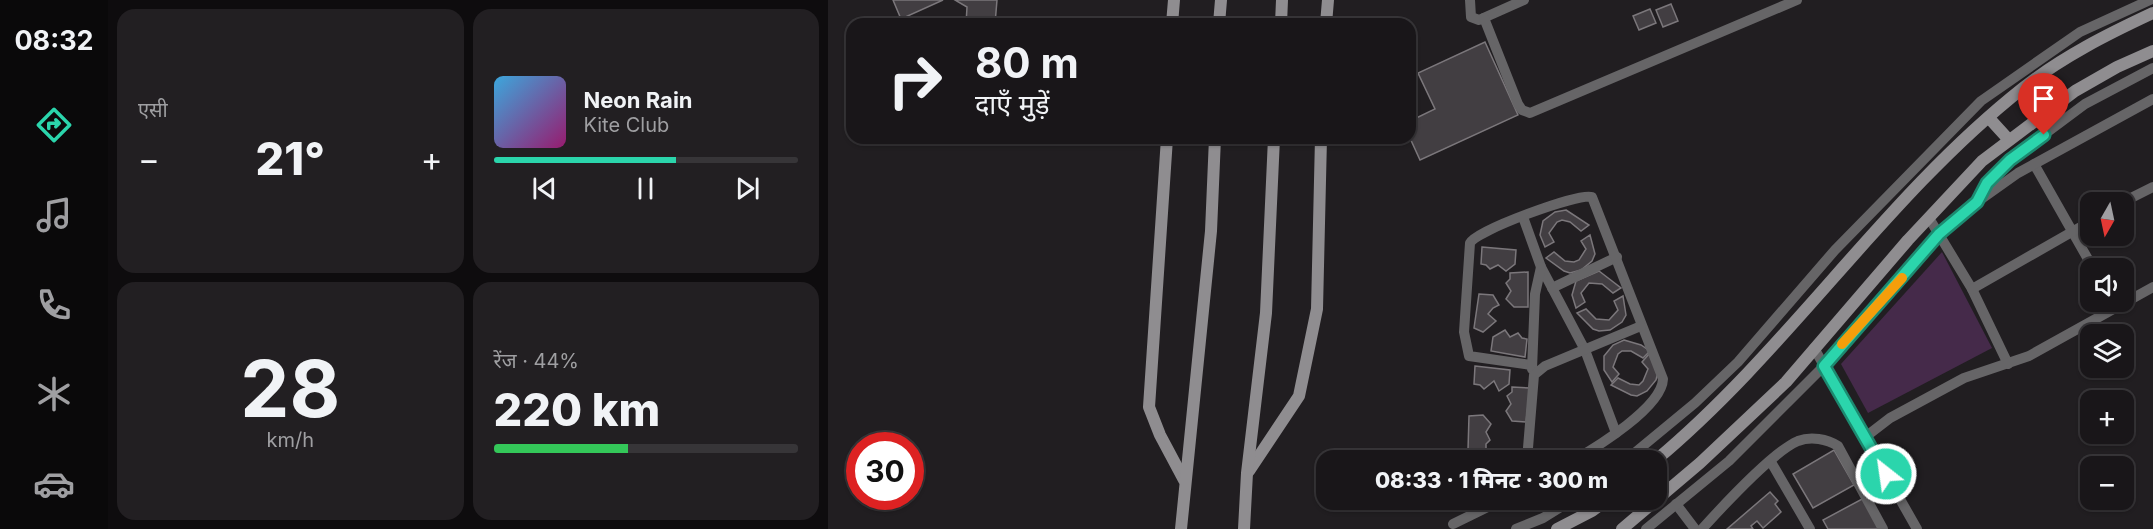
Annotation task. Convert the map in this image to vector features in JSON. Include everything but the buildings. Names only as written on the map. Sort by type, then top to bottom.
[{"type":"main road","points":[[1172,18],[1174,0]]},
{"type":"main road","points":[[1220,18],[1221,0]]},
{"type":"main road","points":[[1281,18],[1282,0]]},
{"type":"main road","points":[[1326,18],[1328,0]]},
{"type":"main road","points":[[1667,450],[1740,384],[1878,228],[1975,129],[2024,87],[2073,55],[2113,31],[2153,13]]},
{"type":"main road","points":[[1622,529],[1747,420],[1786,382],[1929,218],[1982,161],[2075,92],[2117,67],[2153,51]]},
{"type":"main road","points":[[1989,118],[2005,143]]},
{"type":"main road","points":[[1167,144],[1149,407],[1160,435],[1184,480]]},
{"type":"main road","points":[[1181,529],[1184,480],[1211,231],[1215,144]]},
{"type":"main road","points":[[1244,529],[1247,473],[1266,313],[1274,144]]},
{"type":"main road","points":[[1247,473],[1299,396],[1317,309],[1321,144]]},
{"type":"main road","points":[[1557,529],[1593,510]]},
{"type":"street","points":[[1470,0],[1471,17],[1479,20],[1524,0]]},
{"type":"street","points":[[1484,18],[1518,104],[1522,110],[1530,112],[1797,0]]},
{"type":"street","points":[[1638,450],[1695,403],[1738,362],[1835,250],[1981,101],[2080,32],[2151,0],[2153,5]]},
{"type":"street","points":[[1977,202],[1987,183],[2010,160],[2085,104],[2153,68]]},
{"type":"street","points":[[1646,529],[1728,461],[1824,366],[1939,234],[1977,202],[2018,173],[2153,99]]},
{"type":"street","points":[[2005,143],[2010,160],[2018,173]]},
{"type":"street","points":[[2034,164],[2087,258]]},
{"type":"street","points":[[2134,197],[2152,189]]},
{"type":"street","points":[[1590,450],[1616,433],[1657,396],[1662,385],[1662,379],[1617,257],[1592,196],[1581,196],[1523,217],[1478,235],[1470,243],[1464,339],[1467,352],[1472,358],[1532,370],[1641,326]]},
{"type":"street","points":[[1523,217],[1541,267],[1585,350],[1616,433]]},
{"type":"street","points":[[1929,218],[1972,288],[2008,364]]},
{"type":"street","points":[[1972,288],[2080,228]]},
{"type":"street","points":[[1552,288],[1617,257]]},
{"type":"street","points":[[1528,450],[1535,294],[1541,267]]},
{"type":"street","points":[[2134,295],[2153,286]]},
{"type":"street","points":[[1864,438],[1890,418],[1964,378],[2029,356],[2102,312]]},
{"type":"street","points":[[1814,348],[1917,529]]},
{"type":"street","points":[[1702,529],[1733,495],[1792,445],[1804,440],[1833,443],[1838,446],[1883,529]]},
{"type":"street","points":[[1771,462],[1810,529]]},
{"type":"street","points":[[1676,504],[1695,529]]},
{"type":"street","points":[[1453,524],[1482,510]]},
{"type":"street","points":[[1516,529],[1546,510]]},
{"type":"shaded area","points":[[1942,252],[1992,348],[1868,413],[1841,364]]},
{"type":"slow traffic","points":[[1842,344],[1902,278]]},
{"type":"route","points":[[1886,474],[1824,366],[1939,234],[1973,207],[1987,183],[2010,160],[2044,135]]}]
